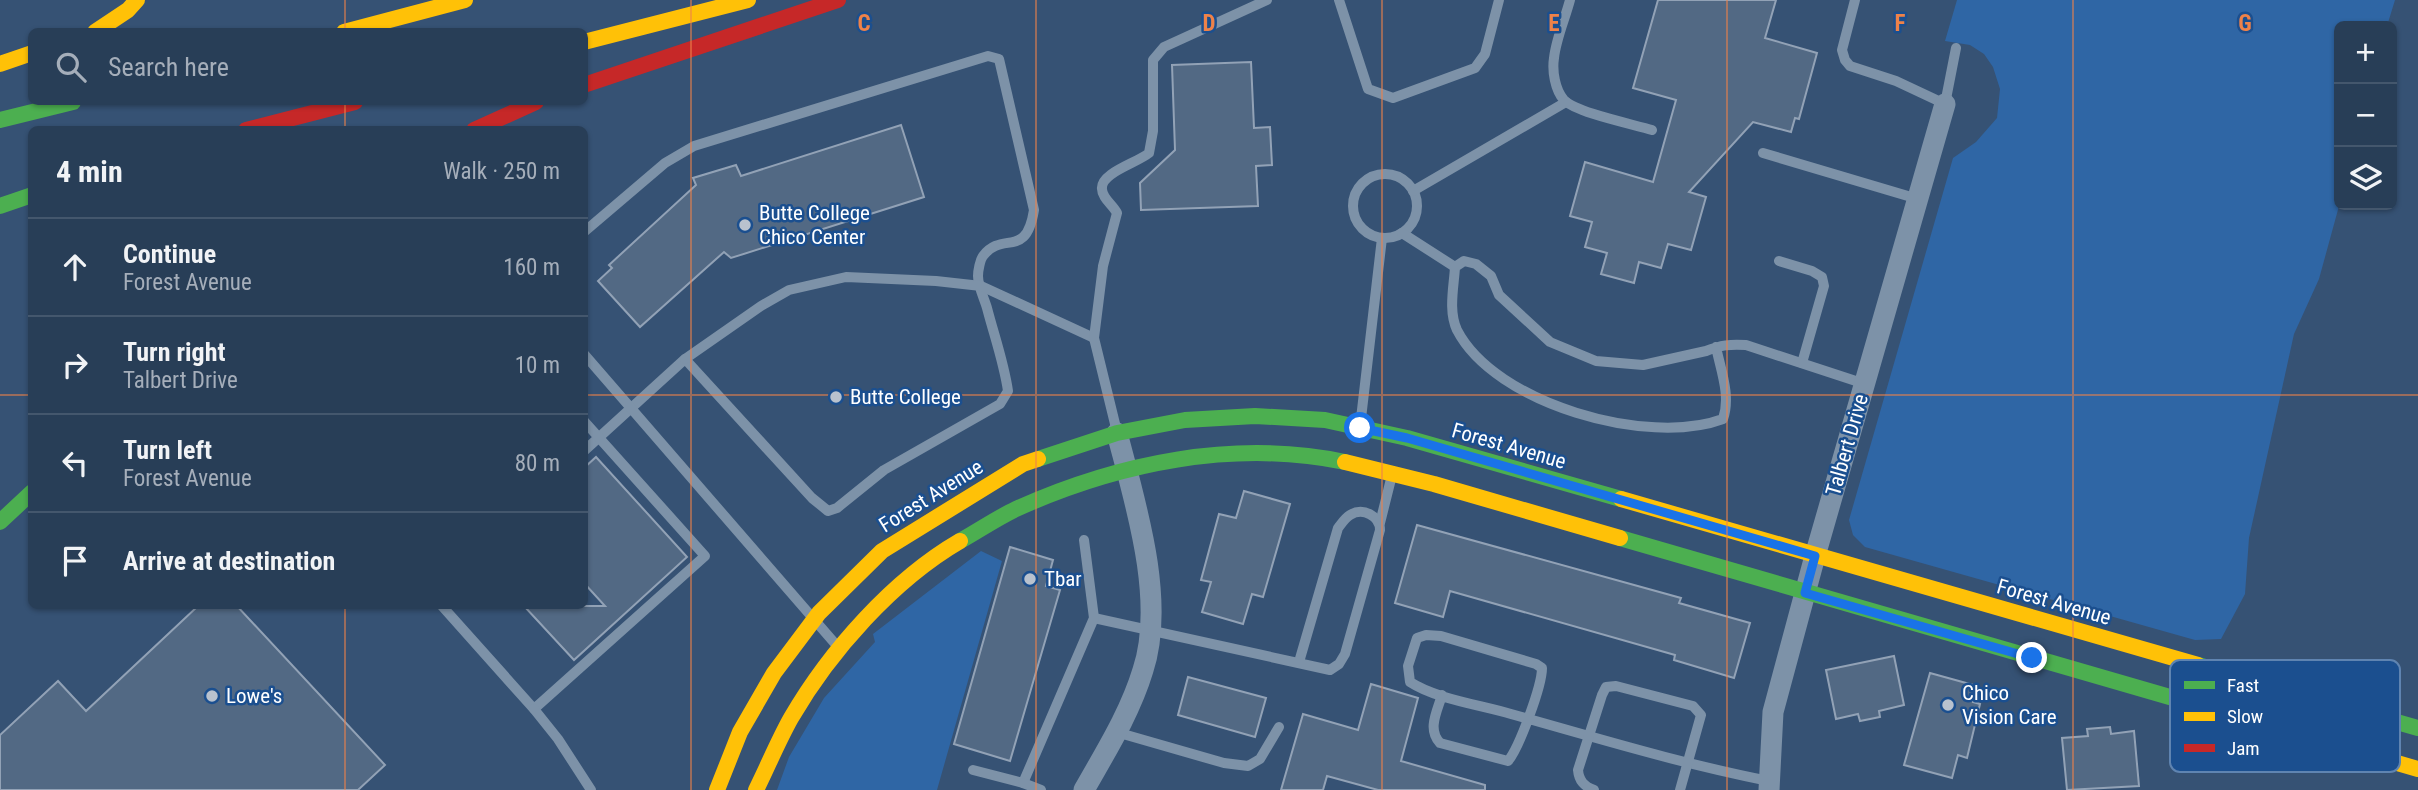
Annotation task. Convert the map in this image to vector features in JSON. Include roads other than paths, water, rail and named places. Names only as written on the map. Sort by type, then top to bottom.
[{"type":"main road","points":[[101,28],[128,10],[137,0]]},
{"type":"main road","points":[[359,28],[466,0]]},
{"type":"main road","points":[[588,41],[748,0]]},
{"type":"main road","points":[[588,84],[838,0]]},
{"type":"main road","points":[[0,64],[28,54]]},
{"type":"main road","points":[[0,120],[61,105]]},
{"type":"main road","points":[[262,126],[343,105]]},
{"type":"main road","points":[[483,126],[529,105]]},
{"type":"main road","points":[[0,193],[28,186]]},
{"type":"main road","points":[[0,206],[28,196]]},
{"type":"main road","name":"Forest Avenue","points":[[717,790],[740,732],[774,673],[813,621],[882,551],[1023,464],[1117,433],[1185,420],[1255,416],[1325,421],[1420,442],[2180,660]]},
{"type":"main road","points":[[756,790],[772,751],[807,691],[869,614],[943,550],[1000,515],[1058,490],[1126,468],[1243,453],[1309,456],[1393,473],[2170,698]]},
{"type":"main road","points":[[0,522],[28,496]]},
{"type":"main road","name":"Forest Avenue","points":[[2400,723],[2418,728]]},
{"type":"main road","points":[[2400,764],[2418,769]]},
{"type":"street","name":"Talbert Drive","points":[[1769,785],[1773,712],[1945,104]]},
{"type":"street","points":[[1084,790],[1127,712],[1144,667],[1150,629],[1144,540],[1117,433]]},
{"type":"lane","points":[[1117,433],[1094,338],[1103,266],[1117,213],[1101,189],[1104,180],[1110,174],[1139,162],[1149,153],[1153,131],[1153,60],[1164,47],[1267,0]]},
{"type":"lane","points":[[1339,0],[1368,89],[1393,98],[1475,68],[1485,54],[1499,0]]},
{"type":"lane","points":[[1570,0],[1554,59],[1557,86],[1566,102],[1580,109],[1652,130]]},
{"type":"lane","points":[[1855,0],[1842,50],[1850,66],[1896,81],[1945,104],[1956,48]]},
{"type":"lane","points":[[588,229],[665,163],[694,146],[988,56],[999,59],[1034,210],[1031,228],[1023,239],[994,247],[982,257],[978,277],[1008,391],[1000,404],[884,470],[837,508],[828,512],[812,498],[685,359]]},
{"type":"lane","points":[[1413,191],[1566,102]]},
{"type":"lane","points":[[1763,153],[1918,199]]},
{"type":"lane","points":[[1383,173],[1403,179],[1413,191],[1417,206],[1415,216],[1410,226],[1402,233],[1382,238],[1371,235],[1356,220],[1353,210],[1356,190],[1363,181],[1383,173]]},
{"type":"lane","points":[[1402,233],[1455,267]]},
{"type":"lane","points":[[1360,428],[1382,238]]},
{"type":"lane","points":[[1455,267],[1464,261],[1476,264],[1491,276],[1499,295],[1550,342],[1596,361],[1643,365],[1726,343],[1745,345],[1865,384]]},
{"type":"lane","points":[[1779,261],[1822,276],[1824,286],[1802,363]]},
{"type":"lane","points":[[1455,267],[1452,312],[1457,329],[1474,354],[1534,398],[1560,408],[1627,426],[1672,427],[1712,423],[1723,419],[1728,406],[1727,395],[1716,347]]},
{"type":"lane","points":[[588,448],[685,359],[789,289],[846,277],[981,286],[1094,338]]},
{"type":"lane","points":[[588,360],[840,649]]},
{"type":"lane","points":[[534,709],[705,556],[588,425]]},
{"type":"lane","points":[[1094,618],[1330,670],[1339,664],[1345,654],[1393,473]]},
{"type":"lane","points":[[1299,662],[1338,528],[1352,513],[1358,512],[1375,516],[1380,523]]},
{"type":"lane","points":[[1023,783],[1094,618],[1084,540]]},
{"type":"lane","points":[[445,609],[558,738],[591,790]]},
{"type":"lane","points":[[1442,695],[1432,729],[1440,743],[1508,761],[1527,718],[1542,668],[1441,636],[1426,635],[1417,638],[1408,666],[1410,681],[1420,688],[1442,695],[1527,718],[1769,785]]},
{"type":"lane","points":[[1594,790],[1586,787],[1579,778],[1578,770],[1606,687],[1616,686],[1693,706],[1701,715],[1680,790]]},
{"type":"lane","points":[[1116,732],[1224,762],[1248,766],[1260,759],[1279,727]]},
{"type":"lane","points":[[972,771],[1041,790]]},
{"type":"place","name":"Butte College Chico Center","points":[[745,225]]},
{"type":"place","name":"Butte College","points":[[836,397]]},
{"type":"place","name":"Tbar","points":[[1030,579]]},
{"type":"place","name":"Lowe's","points":[[212,696]]},
{"type":"place","name":"Chico Vision Care","points":[[1948,705]]}]
